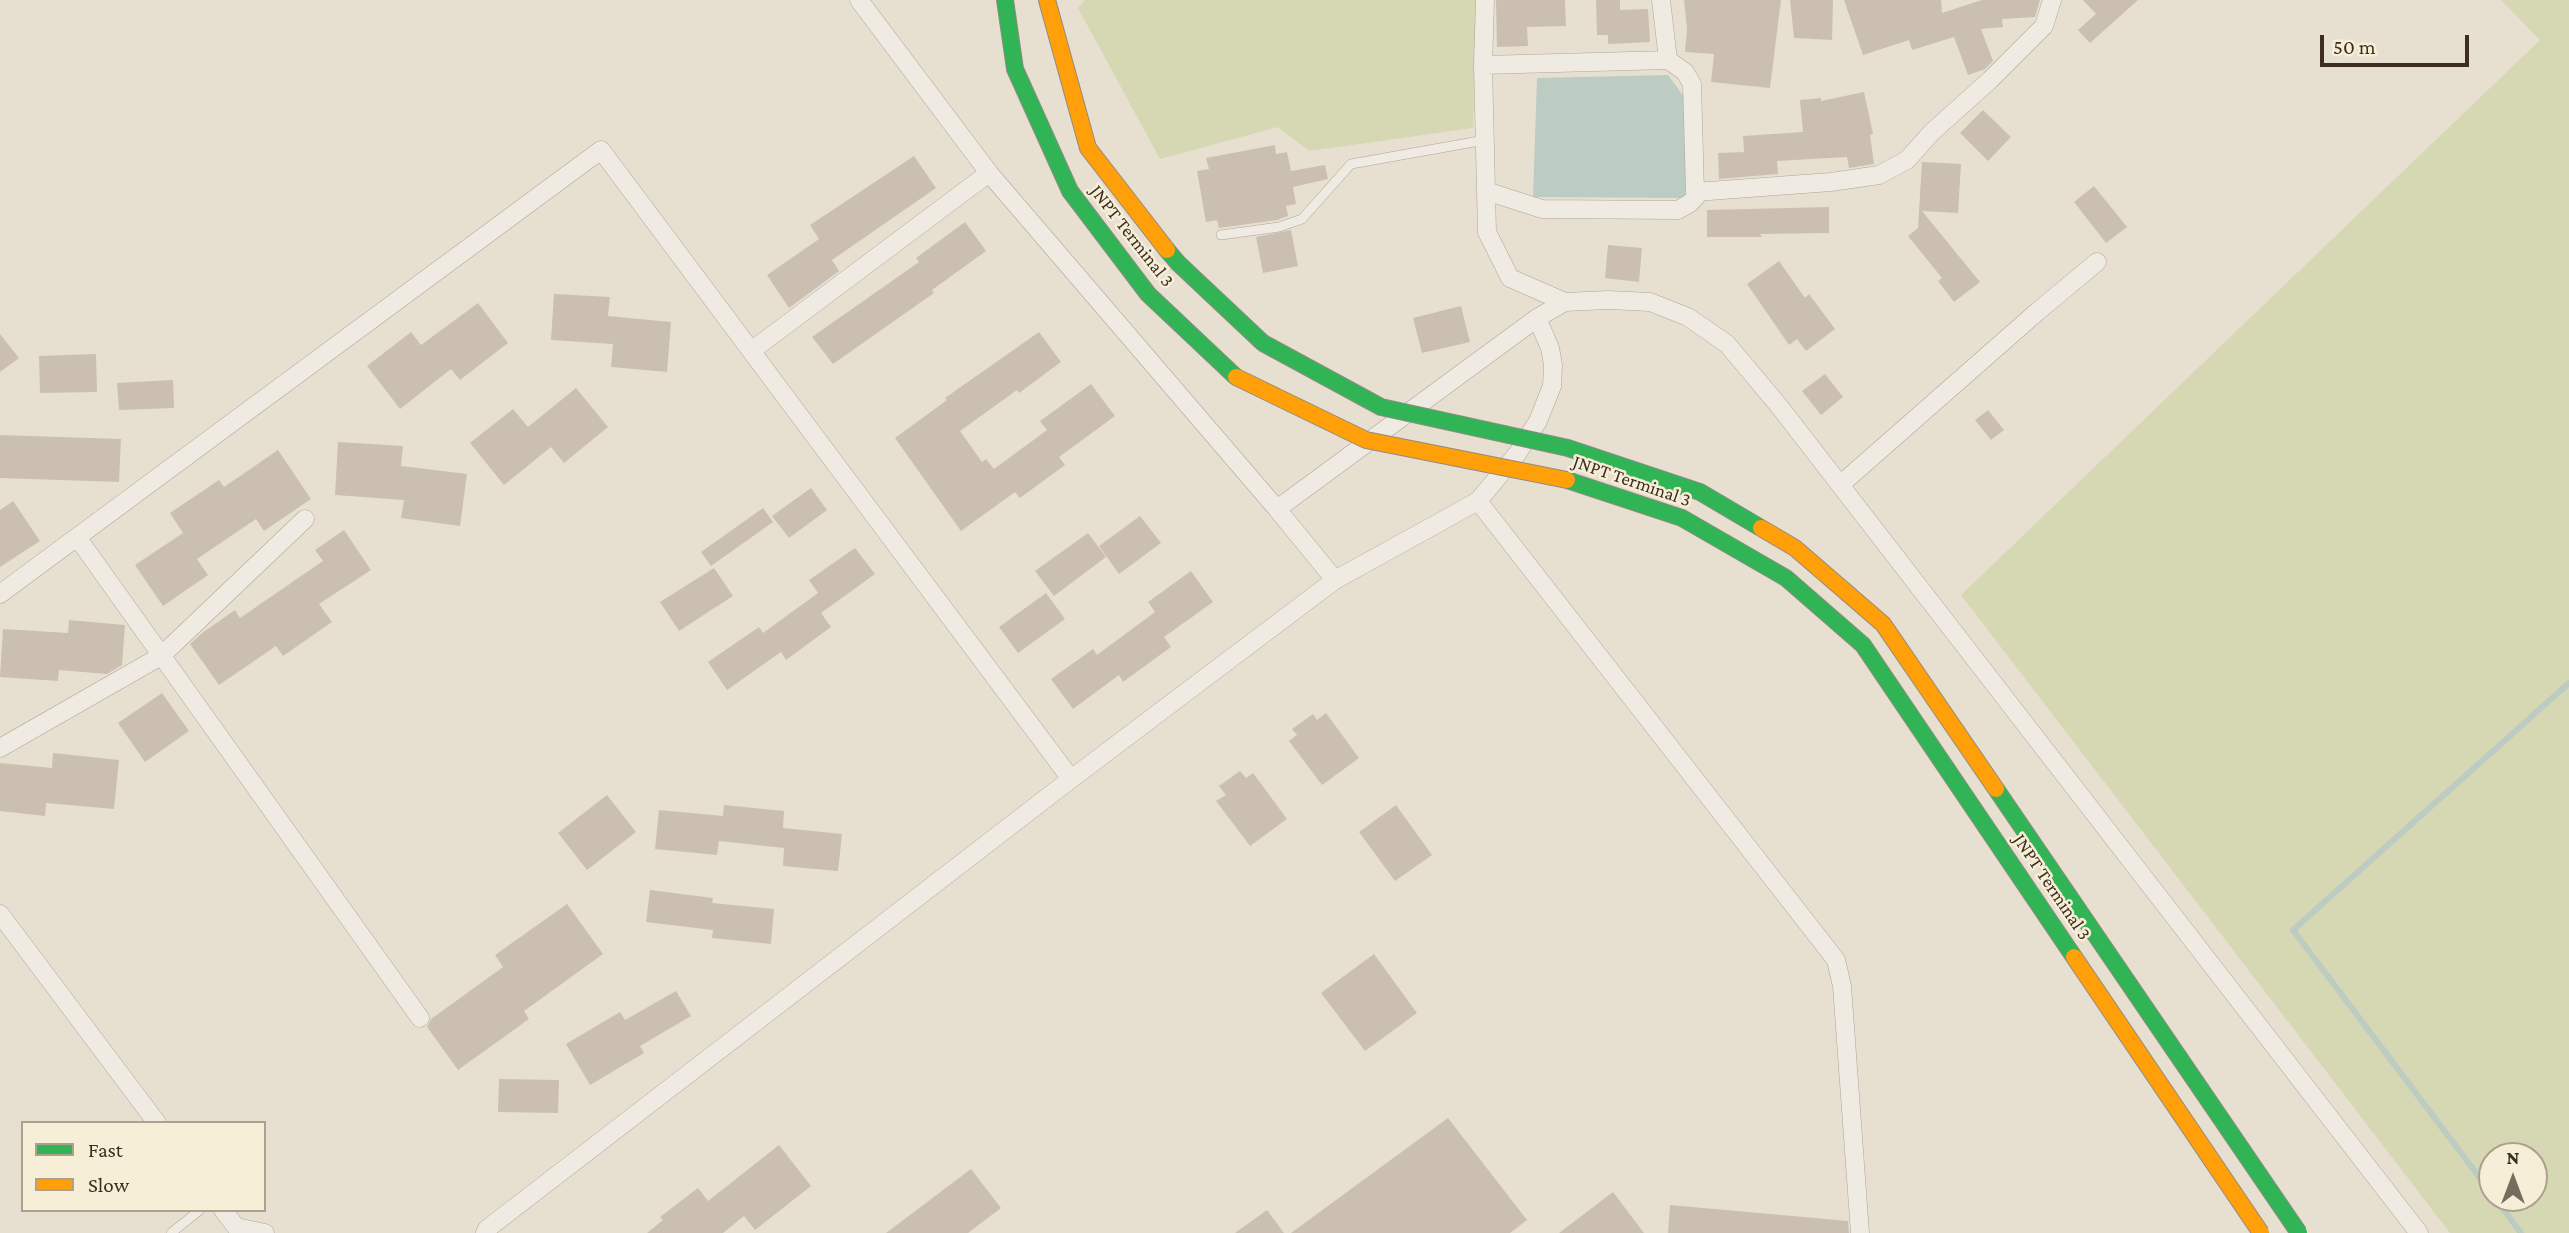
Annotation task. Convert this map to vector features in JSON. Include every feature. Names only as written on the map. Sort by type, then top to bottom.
[{"type":"main road","name":"JNPT Terminal 3","points":[[1005,0],[1015,69],[1070,191],[1148,294],[1236,377],[1367,440],[1556,476],[1682,518],[1786,578],[1864,645],[2261,1233]]},
{"type":"main road","name":"JNPT Terminal 3","points":[[1047,0],[1088,148],[1178,264],[1263,343],[1381,407],[1568,448],[1700,492],[1795,548],[1883,624],[2299,1233]]},
{"type":"street","points":[[859,0],[989,173],[1335,580]]},
{"type":"street","points":[[1485,0],[1483,65],[1487,232],[1510,278],[1565,302],[1650,302],[1688,317],[1727,344],[1840,485],[2419,1233]]},
{"type":"street","points":[[1661,0],[1668,60]]},
{"type":"street","points":[[1483,65],[1668,60],[1685,72],[1692,85],[1695,192],[1879,176],[1911,161],[1932,132],[2045,26],[2052,0]]},
{"type":"street","points":[[0,594],[601,150],[1071,779]]},
{"type":"street","points":[[751,351],[989,173]]},
{"type":"street","points":[[1486,191],[1542,209],[1678,210],[1690,203],[1700,192]]},
{"type":"street","points":[[1840,485],[2097,262]]},
{"type":"street","points":[[1277,509],[1537,318],[1565,302]]},
{"type":"street","points":[[485,1233],[1071,779],[1335,580],[1478,501],[1524,443],[1538,421],[1552,386],[1553,365],[1550,348],[1537,318]]},
{"type":"street","points":[[1478,501],[1836,960],[1842,986],[1860,1233]]},
{"type":"street","points":[[0,748],[161,656],[305,519]]},
{"type":"street","points":[[77,537],[420,1017]]},
{"type":"street","points":[[0,914],[155,1121]]},
{"type":"street","points":[[225,1212],[236,1227],[265,1233]]},
{"type":"lane","points":[[1222,235],[1279,227],[1302,219],[1352,164],[1485,140]]},
{"type":"lane","points":[[171,1233],[197,1212]]},
{"type":"green space","points":[[1085,0],[1476,0],[1473,128],[1309,151],[1278,127],[1160,159],[1078,8]]},
{"type":"green space","points":[[2501,0],[2569,0],[2569,1233],[2450,1233],[1961,595],[2540,40]]},
{"type":"shaded area","points":[[1668,75],[1685,98],[1686,198],[1533,197],[1537,78]]},
{"type":"building","points":[[1496,0],[1565,0],[1566,26],[1527,27],[1528,46],[1497,47]]},
{"type":"building","points":[[1596,0],[1620,0],[1620,10],[1648,9],[1650,42],[1608,44],[1608,35],[1597,35]]},
{"type":"building","points":[[1684,0],[1781,0],[1770,88],[1711,82],[1714,54],[1685,52],[1687,29]]},
{"type":"building","points":[[1790,0],[1833,0],[1832,40],[1794,38]]},
{"type":"building","points":[[1844,0],[1941,0],[1942,13],[1982,0],[2040,0],[2035,17],[2002,19],[2003,27],[1981,29],[1993,61],[1985,69],[1968,75],[1954,37],[1912,50],[1909,40],[1863,55]]},
{"type":"building","points":[[2083,0],[2138,0],[2090,43],[2078,30],[2096,14]]},
{"type":"building","points":[[1864,92],[1873,134],[1870,135],[1874,164],[1849,168],[1847,157],[1777,161],[1778,174],[1719,179],[1718,153],[1744,152],[1743,136],[1803,132],[1800,100],[1821,98],[1821,101]]},
{"type":"building","points":[[1983,110],[2011,137],[1988,161],[1960,133]]},
{"type":"building","points":[[1275,145],[1276,154],[1287,152],[1291,171],[1325,165],[1328,179],[1293,187],[1296,204],[1286,206],[1288,216],[1277,220],[1219,228],[1217,220],[1206,222],[1197,171],[1209,169],[1206,158]]},
{"type":"building","points":[[914,156],[936,188],[832,260],[839,271],[789,308],[767,275],[819,239],[810,225]]},
{"type":"building","points":[[1922,162],[1961,164],[1958,213],[1922,211],[1980,282],[1954,302],[1938,281],[1942,278],[1908,236],[1918,228]]},
{"type":"building","points":[[2094,186],[2127,227],[2106,243],[2074,202]]},
{"type":"building","points":[[1829,207],[1829,233],[1707,237],[1707,210]]},
{"type":"building","points":[[965,222],[986,251],[932,290],[934,293],[833,364],[812,337],[919,262],[916,258]]},
{"type":"building","points":[[1291,230],[1298,266],[1263,273],[1256,237]]},
{"type":"building","points":[[1608,245],[1642,248],[1639,282],[1605,278]]},
{"type":"building","points":[[1779,261],[1805,298],[1809,294],[1835,329],[1806,351],[1797,339],[1789,345],[1747,284]]},
{"type":"building","points":[[554,294],[610,297],[608,316],[671,322],[667,372],[611,367],[613,344],[551,340]]},
{"type":"building","points":[[478,303],[508,343],[460,380],[451,369],[400,409],[367,366],[411,332],[421,345]]},
{"type":"building","points":[[1461,306],[1470,342],[1422,353],[1413,318]]},
{"type":"building","points":[[1039,332],[1061,362],[960,431],[982,462],[986,459],[994,469],[1047,430],[1040,421],[1091,384],[1115,416],[1059,457],[1065,465],[1020,498],[1015,492],[961,531],[895,438],[947,400],[945,398]]},
{"type":"building","points":[[0,334],[19,358],[0,372]]},
{"type":"building","points":[[96,354],[97,392],[40,393],[39,356]]},
{"type":"building","points":[[1825,374],[1843,397],[1821,415],[1802,391]]},
{"type":"building","points":[[173,380],[174,408],[119,410],[117,383]]},
{"type":"building","points":[[576,388],[608,427],[564,463],[551,447],[504,485],[470,443],[513,409],[528,427]]},
{"type":"building","points":[[1988,410],[2004,430],[1991,440],[1975,420]]},
{"type":"building","points":[[0,435],[121,439],[119,482],[0,478]]},
{"type":"building","points":[[338,442],[403,446],[401,466],[467,474],[460,526],[401,518],[404,500],[335,495]]},
{"type":"building","points":[[278,450],[311,499],[264,531],[256,519],[197,559],[208,575],[163,606],[135,565],[183,533],[170,513],[219,480],[224,487]]},
{"type":"building","points":[[811,488],[827,510],[789,538],[772,516]]},
{"type":"building","points":[[13,501],[40,541],[0,567],[0,510]]},
{"type":"building","points":[[763,508],[773,522],[711,566],[701,552]]},
{"type":"building","points":[[1140,516],[1161,543],[1119,574],[1099,546]]},
{"type":"building","points":[[344,530],[371,570],[319,604],[332,622],[283,656],[276,646],[219,685],[190,644],[235,610],[240,618],[323,561],[315,550]]},
{"type":"building","points":[[1088,533],[1106,557],[1054,596],[1035,571]]},
{"type":"building","points":[[855,548],[875,574],[821,613],[831,627],[786,660],[781,652],[727,690],[708,662],[759,627],[763,633],[818,593],[809,580]]},
{"type":"building","points":[[714,568],[733,596],[679,631],[660,602]]},
{"type":"building","points":[[1191,571],[1213,602],[1164,637],[1171,647],[1123,682],[1119,675],[1073,709],[1051,679],[1093,649],[1097,655],[1155,612],[1148,602]]},
{"type":"building","points":[[1046,593],[1065,619],[1018,653],[999,627]]},
{"type":"building","points":[[69,620],[125,625],[122,665],[107,674],[59,670],[58,681],[0,677],[3,629],[68,633]]},
{"type":"building","points":[[162,693],[189,731],[145,762],[118,723]]},
{"type":"building","points":[[1326,713],[1359,758],[1322,785],[1289,741],[1297,735],[1292,729],[1313,714],[1317,720]]},
{"type":"building","points":[[53,753],[119,760],[114,809],[46,803],[45,816],[0,811],[0,763],[52,768]]},
{"type":"building","points":[[1240,771],[1246,778],[1253,773],[1287,819],[1250,846],[1216,801],[1226,795],[1219,786]]},
{"type":"building","points":[[607,795],[636,832],[587,870],[558,833]]},
{"type":"building","points":[[724,805],[784,811],[783,828],[842,834],[838,871],[783,866],[784,848],[719,841],[717,855],[655,849],[659,810],[723,816]]},
{"type":"building","points":[[1396,805],[1432,855],[1395,881],[1359,832]]},
{"type":"building","points":[[650,890],[713,898],[712,903],[774,909],[771,944],[712,938],[713,930],[646,922]]},
{"type":"building","points":[[567,904],[603,954],[524,1011],[529,1019],[458,1070],[427,1027],[431,1019],[503,967],[495,955]]},
{"type":"building","points":[[1374,954],[1417,1013],[1365,1051],[1321,993]]},
{"type":"building","points":[[676,991],[691,1016],[640,1046],[644,1053],[590,1085],[566,1044],[620,1012],[625,1020]]},
{"type":"building","points":[[499,1079],[559,1080],[558,1113],[498,1112]]},
{"type":"building","points":[[1448,1118],[1527,1220],[1510,1233],[1291,1233]]},
{"type":"building","points":[[779,1145],[811,1186],[755,1230],[744,1216],[723,1233],[647,1233],[663,1220],[660,1217],[698,1188],[708,1201]]},
{"type":"building","points":[[971,1169],[1001,1208],[968,1233],[886,1233]]},
{"type":"building","points":[[1613,1192],[1644,1233],[1559,1233]]},
{"type":"building","points":[[1670,1205],[1848,1221],[1849,1233],[1668,1233]]},
{"type":"building","points":[[1267,1210],[1284,1233],[1235,1233]]},
{"type":"waterway","points":[[2478,1175],[2293,930],[2569,683]]},
{"type":"waterway","points":[[2505,1212],[2521,1233]]},
{"type":"traffic: fast","points":[[1005,0],[1015,69],[1070,191],[1148,294],[1236,377]]},
{"type":"traffic: fast","points":[[1167,250],[1263,343]]},
{"type":"traffic: fast","points":[[1263,343],[1381,407],[1568,448],[1700,492],[1761,528]]},
{"type":"traffic: fast","points":[[1567,480],[1682,518],[1786,578],[1863,645],[2074,957]]},
{"type":"traffic: fast","points":[[1996,789],[2299,1233]]},
{"type":"traffic: slow","points":[[1047,0],[1088,148],[1167,250]]},
{"type":"traffic: slow","points":[[1236,377],[1366,440],[1567,480]]},
{"type":"traffic: slow","points":[[1761,528],[1795,548],[1883,624],[1996,789]]},
{"type":"traffic: slow","points":[[2074,957],[2261,1233]]}]
